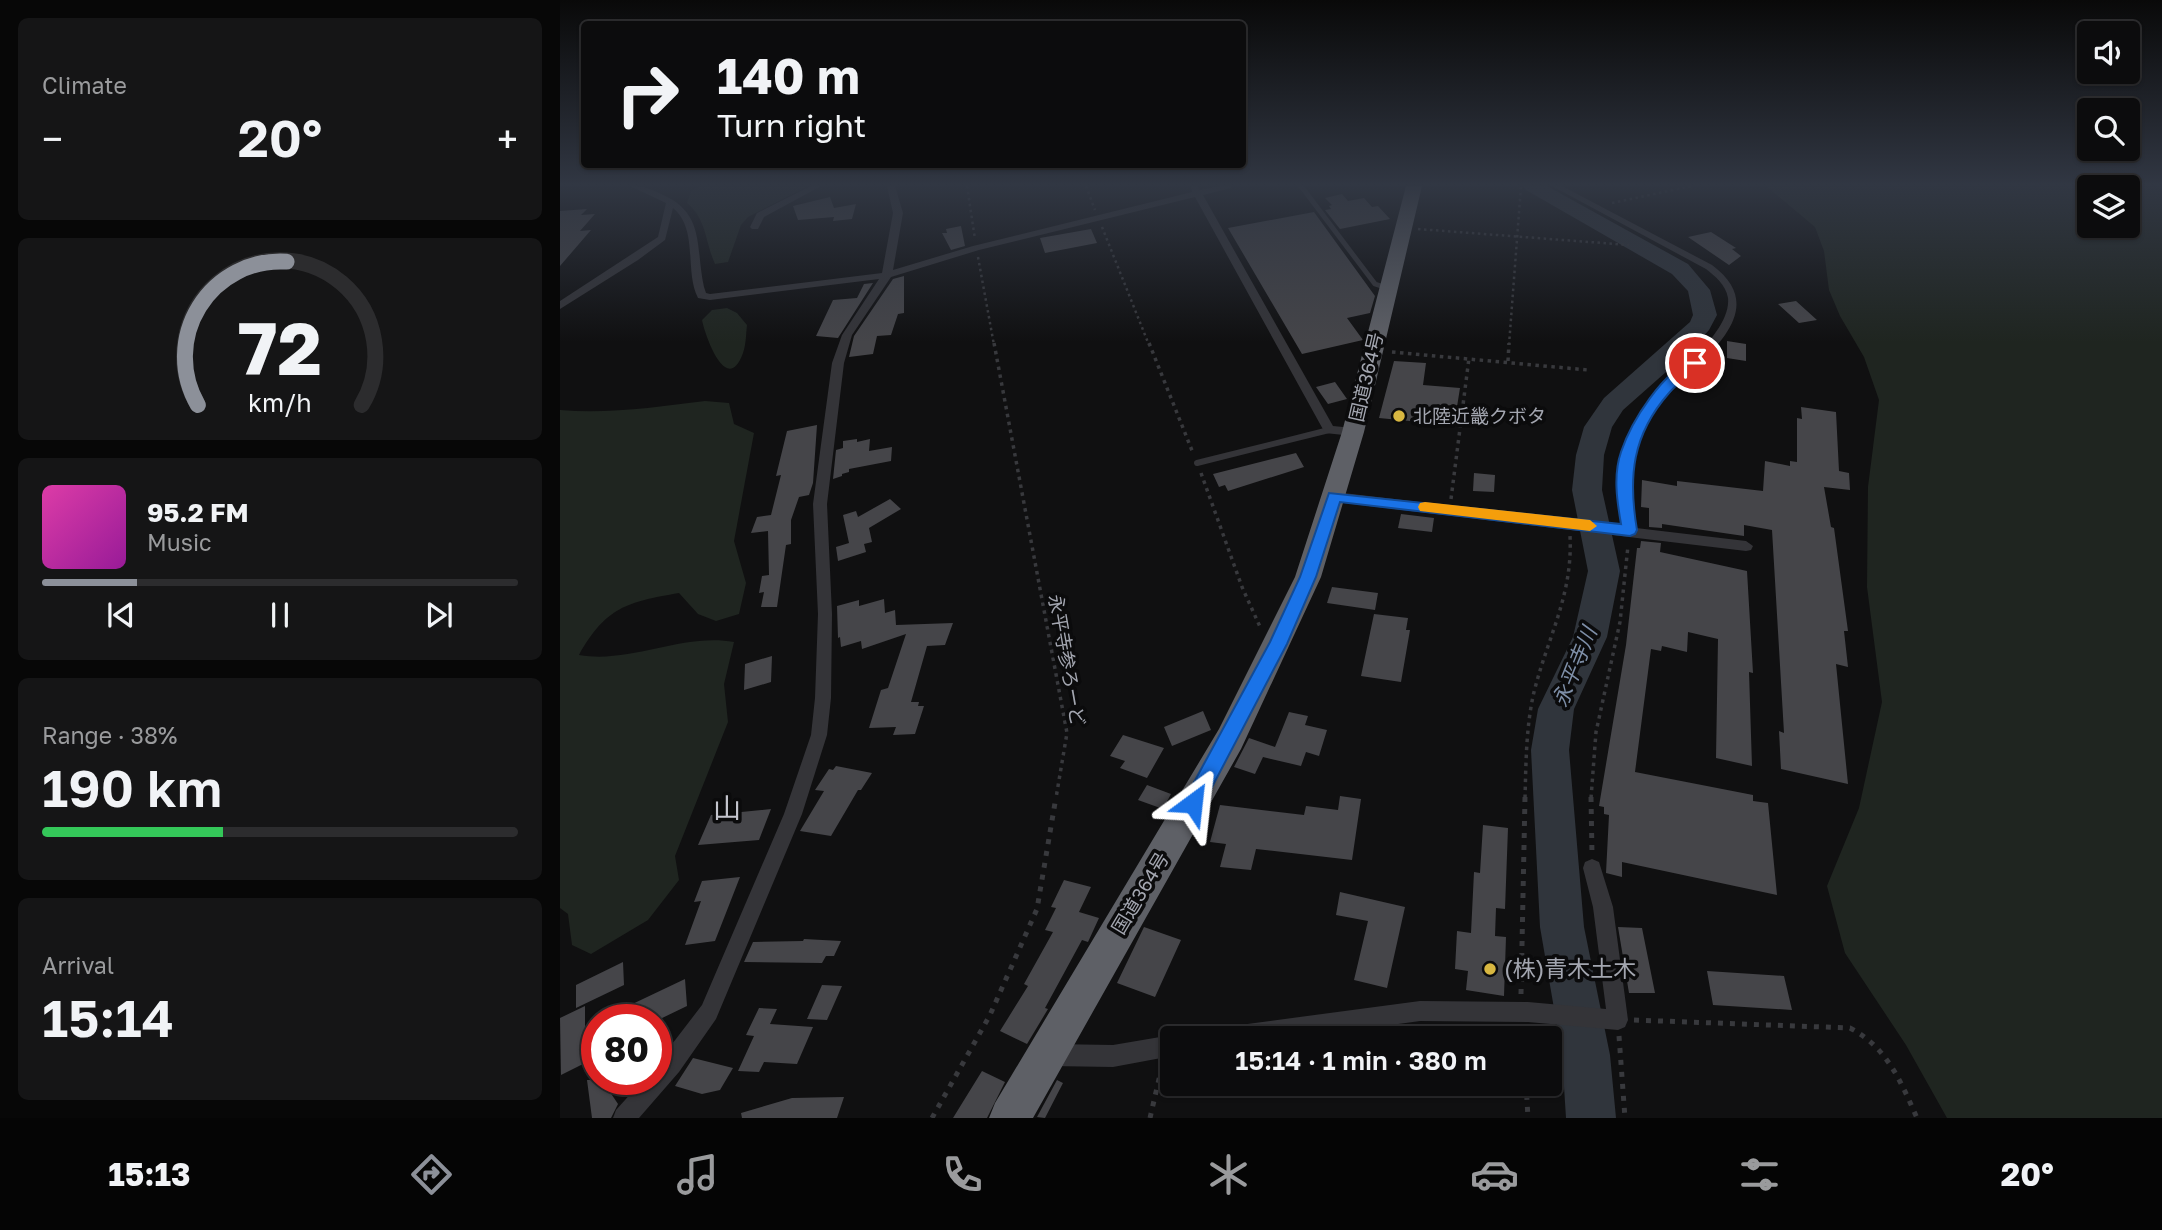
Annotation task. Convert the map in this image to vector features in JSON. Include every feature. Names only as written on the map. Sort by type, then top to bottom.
[{"type":"highway","name":"国道364号","points":[[1010,1118],[1230,739],[1308,577],[1335,496],[1341,431],[1372,351],[1401,238]]},
{"type":"street","points":[[560,306],[635,258],[660,238]]},
{"type":"street","points":[[694,238],[698,286],[702,296],[710,297],[887,275],[1016,238]]},
{"type":"street","points":[[624,1118],[671,1064],[709,1012],[793,814],[818,734],[823,698],[825,614],[820,504],[838,363],[847,335],[887,275],[894,238]]},
{"type":"street","points":[[1225,238],[1341,431]]},
{"type":"street","points":[[1623,529],[1627,453],[1649,407],[1722,333],[1730,317],[1731,290],[1725,280],[1709,267],[1654,238]]},
{"type":"street","points":[[1335,496],[1746,546]]},
{"type":"street","points":[[1307,1026],[1420,1011],[1525,1012],[1612,1019],[1603,906],[1592,868]]},
{"type":"street","points":[[1046,1055],[1113,1056],[1160,1048]]},
{"type":"lane","points":[[1340,238],[1375,284],[1388,288]]},
{"type":"lane","points":[[1197,463],[1341,431]]},
{"type":"path","name":"永平寺参ろーど","points":[[932,1118],[990,1015],[1037,909],[1067,733],[975,238]]},
{"type":"path","points":[[1106,238],[1263,635],[1278,644]]},
{"type":"path","points":[[1508,361],[1518,238]]},
{"type":"path","points":[[1545,238],[1629,245]]},
{"type":"path","points":[[1372,351],[1588,370]]},
{"type":"path","points":[[1450,510],[1469,358]]},
{"type":"path","points":[[1525,1012],[1529,730],[1535,691],[1572,579],[1573,524]]},
{"type":"path","points":[[1592,868],[1591,802],[1595,732],[1620,622],[1623,529]]},
{"type":"path","points":[[1625,1118],[1612,1019],[1718,1026],[1850,1028],[1869,1038],[1889,1060],[1917,1118]]},
{"type":"path","points":[[1150,1118],[1160,1080]]},
{"type":"path","points":[[1527,1096],[1528,1118]]},
{"type":"shaded area","points":[[706,238],[736,238],[728,262],[715,264]]},
{"type":"shaded area","points":[[1819,238],[2162,238],[2162,1118],[1947,1118],[1906,1045],[1845,953],[1827,886],[1859,808],[1882,702],[1867,587],[1868,487],[1879,400],[1864,357],[1840,316],[1829,290],[1824,251]]},
{"type":"shaded area","points":[[727,308],[737,313],[747,325],[743,353],[737,365],[730,369],[724,366],[712,349],[702,320],[712,310]]},
{"type":"shaded area","points":[[705,401],[729,403],[734,424],[754,433],[734,541],[746,583],[739,614],[716,621],[698,614],[679,593],[645,600],[620,609],[609,617],[599,626],[579,655],[618,656],[695,642],[734,642],[724,684],[728,722],[675,856],[679,880],[648,920],[591,954],[572,945],[568,914],[560,908],[560,410],[651,408]]},
{"type":"building","points":[[560,238],[584,238],[560,266]]},
{"type":"building","points":[[945,238],[963,238],[965,246],[951,250]]},
{"type":"building","points":[[1040,238],[1095,238],[1097,243],[1045,253]]},
{"type":"building","points":[[1234,238],[1333,238],[1375,296],[1370,313],[1347,318],[1363,340],[1302,354]]},
{"type":"building","points":[[1690,238],[1721,238],[1736,248],[1732,249],[1741,256],[1729,265]]},
{"type":"building","points":[[904,276],[904,313],[898,314],[891,335],[877,336],[873,354],[849,357],[854,336],[893,279]]},
{"type":"building","points":[[873,283],[838,338],[816,336],[833,300],[857,298],[864,284]]},
{"type":"building","points":[[1796,301],[1817,320],[1799,323],[1778,304]]},
{"type":"building","points":[[1727,341],[1746,344],[1746,361],[1727,358]]},
{"type":"building","points":[[1394,361],[1426,363],[1423,385],[1460,388],[1456,413],[1452,413],[1451,422],[1379,418]]},
{"type":"building","points":[[1335,382],[1347,399],[1328,404],[1316,387]]},
{"type":"building","points":[[1801,407],[1836,412],[1839,471],[1849,473],[1850,490],[1824,487],[1831,527],[1834,528],[1848,631],[1844,631],[1848,667],[1836,664],[1848,784],[1781,769],[1779,731],[1784,733],[1772,530],[1744,525],[1744,536],[1662,524],[1662,528],[1649,527],[1649,508],[1641,507],[1642,480],[1677,486],[1677,481],[1763,491],[1765,461],[1790,466],[1790,461],[1797,462],[1797,418],[1802,419]]},
{"type":"building","points":[[817,425],[813,483],[809,495],[799,497],[791,520],[791,544],[786,545],[777,607],[761,607],[764,592],[759,593],[762,576],[769,575],[768,531],[751,533],[757,517],[771,515],[781,475],[776,476],[787,431]]},
{"type":"building","points":[[857,439],[857,442],[870,439],[869,451],[892,447],[891,461],[849,469],[849,472],[833,479],[836,450],[843,448],[843,441]]},
{"type":"building","points":[[1296,453],[1304,467],[1228,491],[1225,485],[1219,487],[1213,474]]},
{"type":"building","points":[[1474,473],[1495,475],[1494,492],[1473,491]]},
{"type":"building","points":[[890,499],[901,509],[869,528],[872,542],[864,544],[866,552],[838,561],[836,547],[849,543],[843,515],[856,511],[858,517]]},
{"type":"building","points":[[1401,514],[1434,518],[1432,532],[1398,528]]},
{"type":"building","points":[[1641,541],[1661,543],[1660,552],[1747,571],[1753,673],[1749,672],[1752,766],[1716,758],[1718,639],[1688,632],[1687,652],[1662,646],[1661,651],[1651,649],[1635,772],[1753,795],[1753,801],[1768,803],[1777,895],[1622,862],[1622,877],[1606,873],[1609,815],[1604,814],[1604,807],[1599,806],[1626,645],[1637,548],[1640,548]]},
{"type":"building","points":[[1332,587],[1378,593],[1375,610],[1327,603]]},
{"type":"building","points":[[884,599],[885,613],[895,610],[896,625],[953,623],[945,645],[927,646],[911,702],[919,702],[918,706],[924,706],[915,734],[893,735],[896,727],[869,728],[881,690],[888,688],[906,634],[862,649],[861,641],[841,647],[840,637],[838,638],[837,606],[859,600],[859,606]]},
{"type":"building","points":[[1374,614],[1408,618],[1406,630],[1410,630],[1401,682],[1361,676]]},
{"type":"building","points":[[772,656],[771,682],[744,690],[745,664]]},
{"type":"building","points":[[1203,711],[1211,730],[1172,746],[1164,727]]},
{"type":"building","points":[[1289,712],[1308,716],[1305,725],[1327,730],[1319,756],[1306,752],[1301,766],[1263,757],[1255,774],[1234,767],[1249,738],[1275,747]]},
{"type":"building","points":[[1123,735],[1164,748],[1147,778],[1120,768],[1125,761],[1110,756]]},
{"type":"building","points":[[836,766],[872,773],[861,790],[858,790],[831,836],[800,831],[824,791],[815,790],[829,769],[833,770]]},
{"type":"building","points":[[1147,785],[1171,794],[1163,809],[1138,800]]},
{"type":"building","points":[[1340,796],[1361,799],[1352,860],[1256,849],[1251,870],[1220,867],[1226,844],[1210,842],[1220,805],[1304,815],[1306,806],[1338,810]]},
{"type":"building","points":[[771,809],[759,840],[698,845],[711,815]]},
{"type":"building","points":[[1483,825],[1508,828],[1505,909],[1496,908],[1495,936],[1506,937],[1504,996],[1466,990],[1468,971],[1455,969],[1457,931],[1471,933],[1474,872],[1480,873]]},
{"type":"building","points":[[740,877],[715,941],[685,945],[701,901],[694,902],[702,881]]},
{"type":"building","points":[[1064,880],[1091,887],[1079,912],[1099,918],[1088,942],[1082,940],[1045,1008],[1048,1009],[1027,1044],[1000,1031],[1028,986],[1024,984],[1053,932],[1045,930],[1056,908],[1051,907]]},
{"type":"building","points":[[1340,892],[1405,907],[1387,988],[1354,980],[1368,921],[1336,915]]},
{"type":"building","points":[[1144,927],[1181,940],[1155,997],[1117,983]]},
{"type":"building","points":[[1618,927],[1642,928],[1655,993],[1629,993]]},
{"type":"building","points":[[804,939],[841,941],[834,956],[826,956],[822,963],[744,962],[753,942]]},
{"type":"building","points":[[623,962],[624,985],[576,1008],[576,985]]},
{"type":"building","points":[[1707,971],[1784,976],[1792,1010],[1713,1005]]},
{"type":"building","points":[[685,979],[687,1006],[672,1013],[672,1004],[632,1004]]},
{"type":"building","points":[[822,985],[842,986],[827,1020],[807,1019]]},
{"type":"building","points":[[581,1008],[581,1065],[561,1075],[560,1018]]},
{"type":"building","points":[[759,1008],[777,1009],[770,1024],[813,1027],[797,1064],[764,1062],[759,1072],[738,1071],[754,1036],[746,1035]]},
{"type":"building","points":[[693,1058],[733,1068],[720,1090],[702,1094],[675,1086]]},
{"type":"building","points":[[982,1071],[1005,1082],[987,1118],[953,1118]]},
{"type":"building","points":[[1057,1080],[1063,1083],[1045,1118],[1037,1117]]},
{"type":"building","points":[[589,1095],[612,1095],[618,1104],[611,1118],[592,1118]]},
{"type":"building","points":[[844,1097],[837,1118],[742,1118],[741,1113],[792,1098]]},
{"type":"waterway","name":"永平寺川","points":[[1591,1118],[1586,1055],[1562,927],[1550,750],[1556,709],[1590,637],[1604,571],[1587,490],[1590,455],[1598,427],[1613,404],[1683,344],[1701,325],[1705,315],[1699,290],[1680,269],[1629,238]]},
{"type":"slow traffic","points":[[1425,507],[1590,526]]},
{"type":"place","name":"北陸近畿クボタ","points":[[1399,416]]},
{"type":"place","name":"(株)青木土木","points":[[1490,969]]},
{"type":"district","name":"山","points":[[727,808]]},
{"type":"route","points":[[1193,803],[1230,739],[1278,644],[1308,577],[1335,496],[1630,530],[1623,495],[1627,453],[1649,407],[1695,363]]}]
